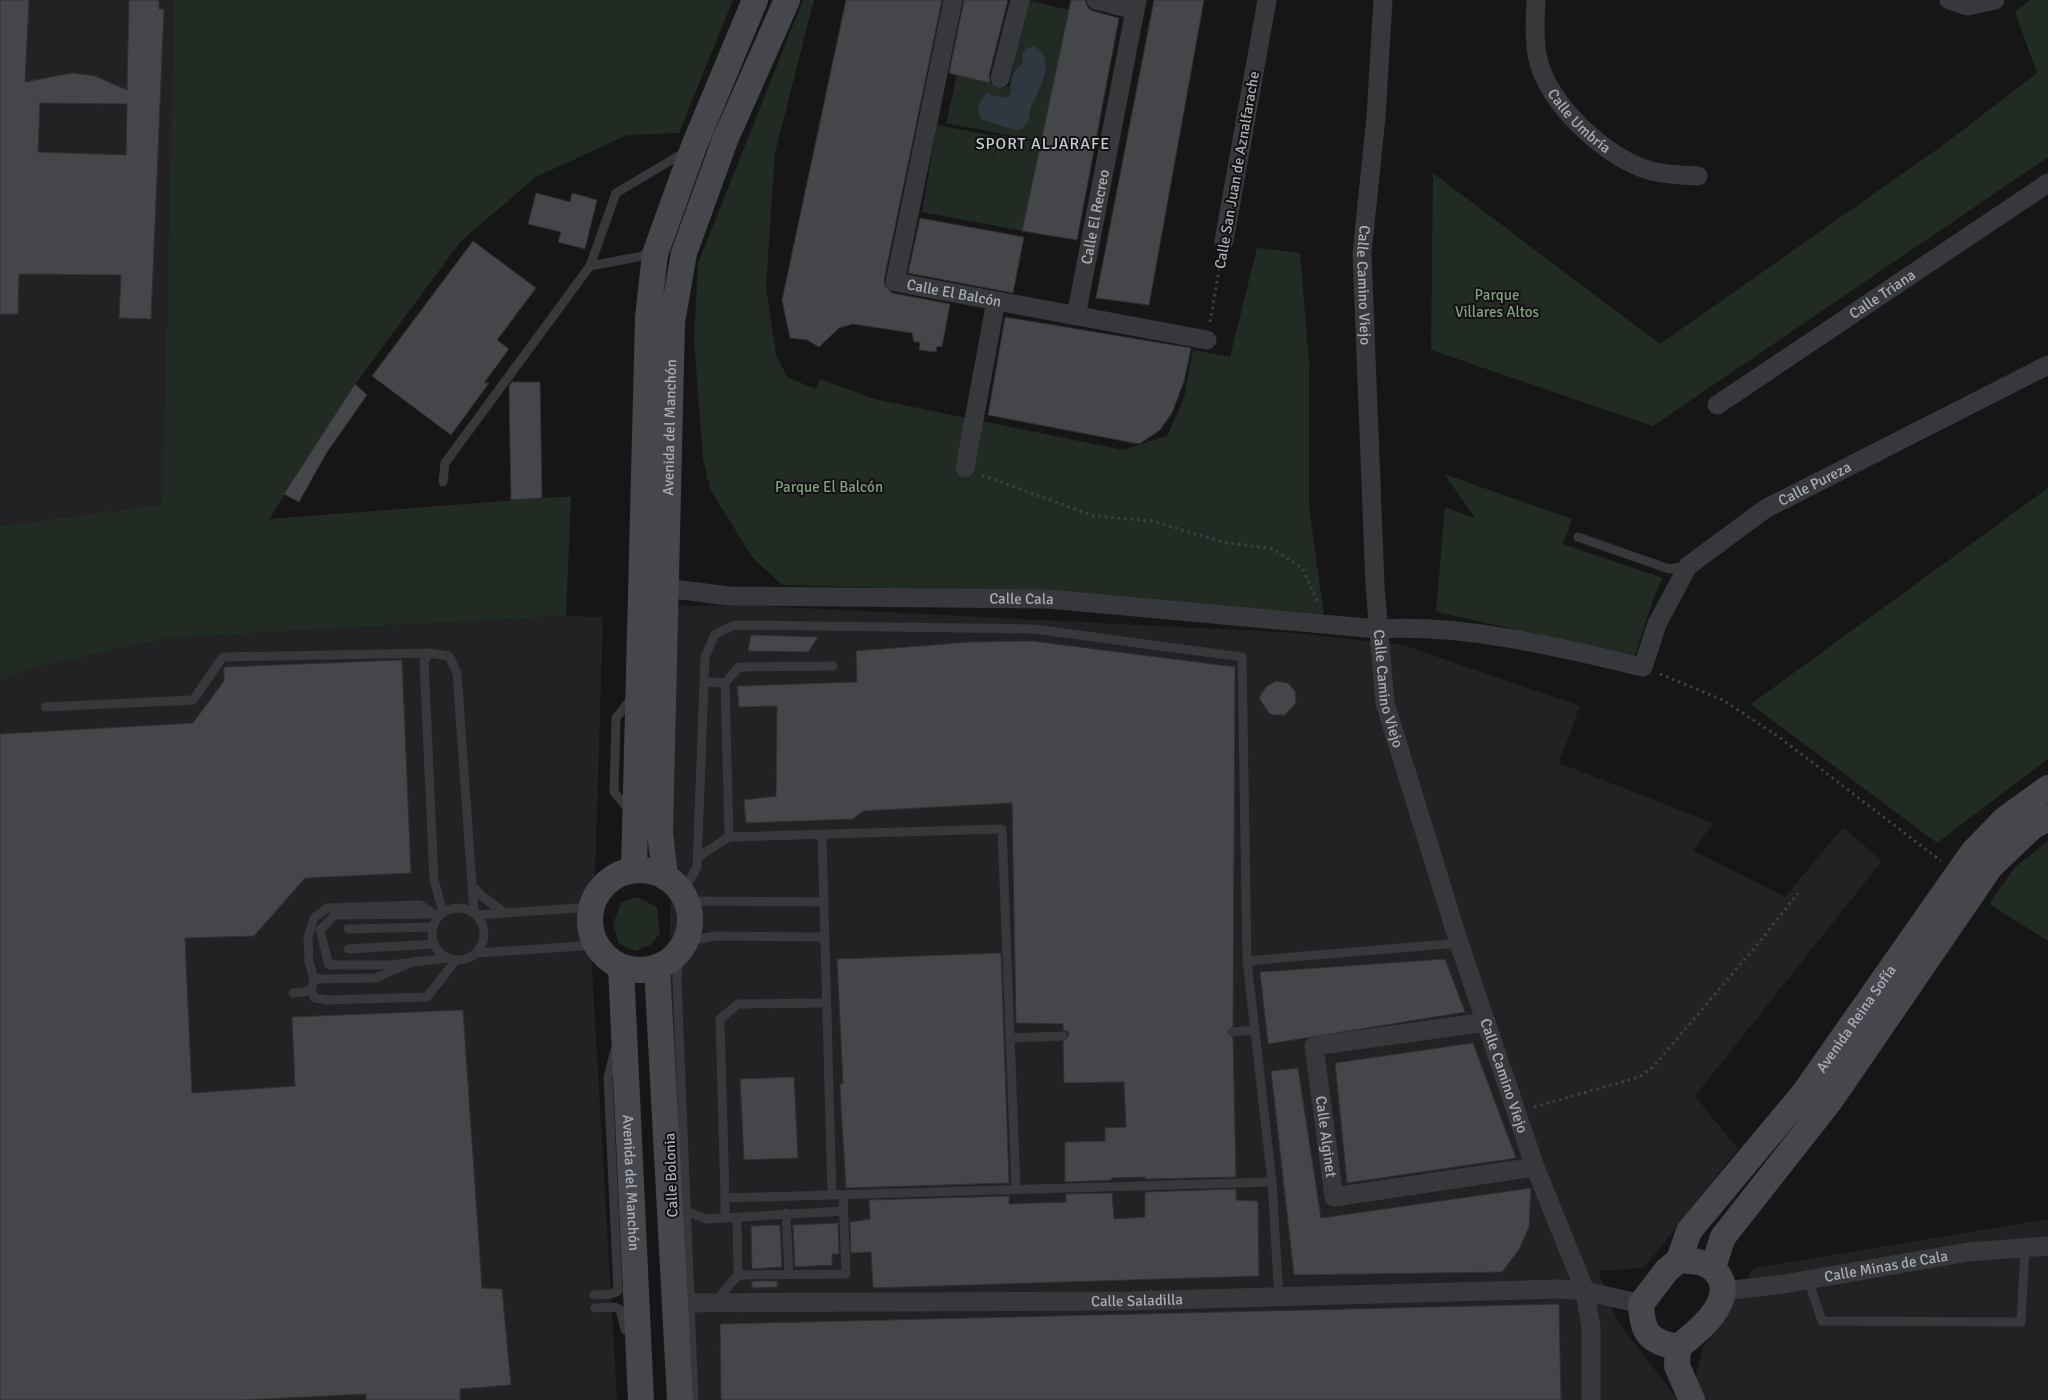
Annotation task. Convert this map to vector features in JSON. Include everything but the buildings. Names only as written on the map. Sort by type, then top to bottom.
[{"type":"main road","name":"Avenida del Manchón","points":[[634,870],[648,317],[655,254],[694,146],[755,0]]},
{"type":"main road","name":"Avenida del Manchón","points":[[678,891],[660,832],[672,322],[684,253],[726,140],[787,0]]},
{"type":"main road","name":"Avenida Reina Sofía","points":[[1679,1260],[1689,1230],[1804,1093],[1973,852],[2005,819],[2048,788]]},
{"type":"main road","name":"Avenida Reina Sofía","points":[[1713,1267],[1723,1236],[1830,1101],[1991,866],[2032,827],[2048,818]]},
{"type":"main road","points":[[634,870],[650,871],[678,891],[689,922],[682,946],[670,960],[657,967],[639,970],[621,966],[607,958],[596,945],[590,926],[591,907],[597,894],[607,882],[620,874],[634,870]]},
{"type":"main road","name":"Avenida del Manchón","points":[[621,966],[641,1400]]},
{"type":"main road","points":[[657,967],[682,1303],[680,1400]]},
{"type":"main road","points":[[1678,1347],[1663,1344],[1652,1339],[1642,1326],[1641,1304],[1662,1276],[1679,1260],[1698,1261],[1713,1267],[1721,1278],[1724,1291],[1716,1310],[1697,1332],[1678,1347],[1677,1366],[1692,1400]]},
{"type":"street","name":"Calle El Balcón","points":[[953,0],[895,282],[1207,340]]},
{"type":"street","points":[[1000,78],[1020,0]]},
{"type":"street","points":[[1096,0],[1136,5]]},
{"type":"street","name":"Calle San Juan de Aznalfarache","points":[[1224,241],[1267,0]]},
{"type":"street","name":"Calle Camino Viejo","points":[[1383,0],[1376,117],[1362,254],[1367,425],[1378,629],[1385,703],[1459,943],[1535,1168],[1585,1291],[1592,1328],[1592,1400]]},
{"type":"street","name":"Calle Umbría","points":[[1536,0],[1536,42],[1542,72],[1573,118],[1595,140],[1648,170],[1676,175],[1698,176]]},
{"type":"street","points":[[1949,0],[1968,6],[1995,0]]},
{"type":"street","name":"Calle El Recreo","points":[[1076,316],[1136,5]]},
{"type":"street","name":"Calle Triana","points":[[1717,405],[2048,183]]},
{"type":"street","points":[[965,468],[996,301]]},
{"type":"street","name":"Calle Pureza","points":[[1644,667],[1657,624],[1688,566],[1765,509],[2048,365]]},
{"type":"street","name":"Calle Cala","points":[[666,588],[729,596],[1048,599],[1378,629],[1413,627],[1542,643],[1644,667]]},
{"type":"street","name":"Calle Alginet","points":[[1486,1022],[1314,1046],[1334,1197],[1535,1168]]},
{"type":"street","name":"Calle Minas de Cala","points":[[1724,1291],[1808,1280],[1968,1252],[2048,1246]]},
{"type":"street","name":"Calle Saladilla","points":[[682,1303],[1126,1301],[1558,1290],[1585,1291]]},
{"type":"street","points":[[1585,1291],[1641,1304]]},
{"type":"lane","points":[[443,482],[445,463],[590,266],[616,193],[694,146]]},
{"type":"lane","points":[[590,266],[655,254]]},
{"type":"lane","points":[[1578,537],[1669,569],[1688,566]]},
{"type":"lane","points":[[678,891],[697,867],[706,657],[715,634],[735,625],[1034,629],[1242,657],[1247,961],[1272,1182],[1279,1298]]},
{"type":"lane","points":[[428,653],[424,661],[434,880],[439,914],[433,927],[434,944],[447,958]]},
{"type":"lane","points":[[45,707],[193,700],[224,657],[428,653],[449,656],[457,673],[475,914]]},
{"type":"lane","points":[[729,837],[725,683],[738,667],[833,666]]},
{"type":"lane","points":[[704,682],[725,683]]},
{"type":"lane","points":[[698,857],[729,837],[822,836],[1002,829],[1016,1189]]},
{"type":"lane","points":[[822,836],[832,1195]]},
{"type":"lane","points":[[472,886],[483,897],[505,913]]},
{"type":"lane","points":[[678,891],[824,902]]},
{"type":"lane","points":[[439,914],[420,905],[327,908],[314,918],[308,937],[309,962],[314,979],[311,991],[315,998],[327,1000],[427,997],[456,960]]},
{"type":"lane","points":[[475,914],[591,907]]},
{"type":"lane","points":[[477,953],[484,938],[482,921],[475,914],[462,908],[439,914],[335,915],[320,930],[328,965],[390,965],[447,958],[456,960],[467,959],[477,953],[596,945]]},
{"type":"lane","points":[[348,929],[433,927]]},
{"type":"lane","points":[[682,946],[716,936],[825,937]]},
{"type":"lane","points":[[1247,961],[1459,943]]},
{"type":"lane","points":[[348,949],[434,944]]},
{"type":"lane","name":"Calle Bolonia","points":[[682,946],[677,980],[686,1211],[682,1303],[694,1400]]},
{"type":"lane","points":[[314,979],[376,978],[414,961]]},
{"type":"lane","points":[[293,992],[311,991]]},
{"type":"lane","points":[[725,1218],[720,1019],[738,1004],[827,1003]]},
{"type":"lane","points":[[594,1295],[611,1294],[618,1290],[608,1077],[623,1021]]},
{"type":"lane","points":[[1233,1032],[1255,1030]]},
{"type":"lane","points":[[1011,1038],[1063,1036]]},
{"type":"lane","points":[[725,1198],[1272,1182]]},
{"type":"lane","points":[[738,1275],[846,1274],[843,1195]]},
{"type":"lane","points":[[686,1211],[706,1219],[844,1211]]},
{"type":"lane","points":[[786,1213],[789,1274]]},
{"type":"lane","points":[[715,1302],[738,1275],[737,1217]]},
{"type":"lane","points":[[1808,1280],[1822,1321],[2021,1322],[2025,1248]]},
{"type":"lane","points":[[595,1308],[614,1307],[620,1309],[625,1322],[626,1341]]},
{"type":"path","name":"Calle San Juan de Aznalfarache","points":[[1207,340],[1224,241]]},
{"type":"path","points":[[965,468],[1094,516],[1152,521],[1223,542],[1273,549],[1302,568],[1320,607]]},
{"type":"path","points":[[1644,667],[1723,700],[1779,737],[1958,874]]},
{"type":"path","points":[[1516,1112],[1639,1076],[1653,1067],[1762,940],[1798,893]]},
{"type":"shaded area","points":[[0,0],[174,0],[162,504],[0,526]]},
{"type":"shaded area","points":[[1034,46],[1041,51],[1046,65],[1043,81],[1031,106],[1027,123],[1020,130],[981,119],[978,108],[982,99],[987,93],[1003,98],[1010,95],[1013,74],[1023,63],[1022,55],[1028,48]]},
{"type":"shaded area","points":[[744,605],[1297,633],[1403,645],[1580,706],[1559,763],[1713,823],[1693,851],[1785,897],[1843,827],[1882,861],[1695,1096],[1738,1149],[1644,1268],[1598,1271],[1617,1320],[1678,1400],[690,1400],[668,1009],[678,606]]},
{"type":"shaded area","points":[[566,616],[603,617],[592,969],[617,1400],[0,1400],[0,681],[32,668],[169,638]]},
{"type":"shaded area","points":[[2048,1219],[2048,1400],[1688,1400],[1704,1346],[1754,1268]]},
{"type":"green space","points":[[174,0],[733,0],[679,133],[627,135],[536,177],[461,241],[355,384],[269,519],[571,497],[566,616],[169,638],[32,668],[0,681],[0,526],[162,504]]},
{"type":"green space","name":"Parque El Balcón","points":[[803,0],[814,0],[775,153],[766,287],[776,354],[787,377],[816,389],[820,379],[874,399],[1123,450],[1167,436],[1184,398],[1193,350],[1230,357],[1257,248],[1300,253],[1309,362],[1309,508],[1324,615],[1050,592],[782,585],[752,557],[710,489],[703,459],[694,340],[698,263]]},
{"type":"green space","points":[[1027,0],[1069,10],[1044,142],[946,123],[957,75],[1009,87]]},
{"type":"green space","name":"Parque Villares Altos","points":[[2030,0],[2048,0],[2048,157],[1653,426],[1431,350],[1433,173],[1660,344],[1946,143],[2037,73],[2015,12]]},
{"type":"green space","points":[[937,125],[997,136],[993,163],[999,135],[1040,143],[1022,231],[922,212]]},
{"type":"green space","points":[[1444,474],[1572,519],[1563,544],[1663,578],[1654,597],[1635,655],[1436,612],[1445,507],[1476,519]]},
{"type":"green space","points":[[2048,488],[2048,759],[1937,843],[1751,704]]},
{"type":"green space","points":[[2048,841],[2048,941],[1989,904],[2015,867]]},
{"type":"green space","points":[[637,897],[657,907],[660,933],[652,944],[636,951],[619,944],[613,924],[621,903]]},
{"type":"district","name":"SPORT ALJARAFE","points":[[1043,143]]}]
